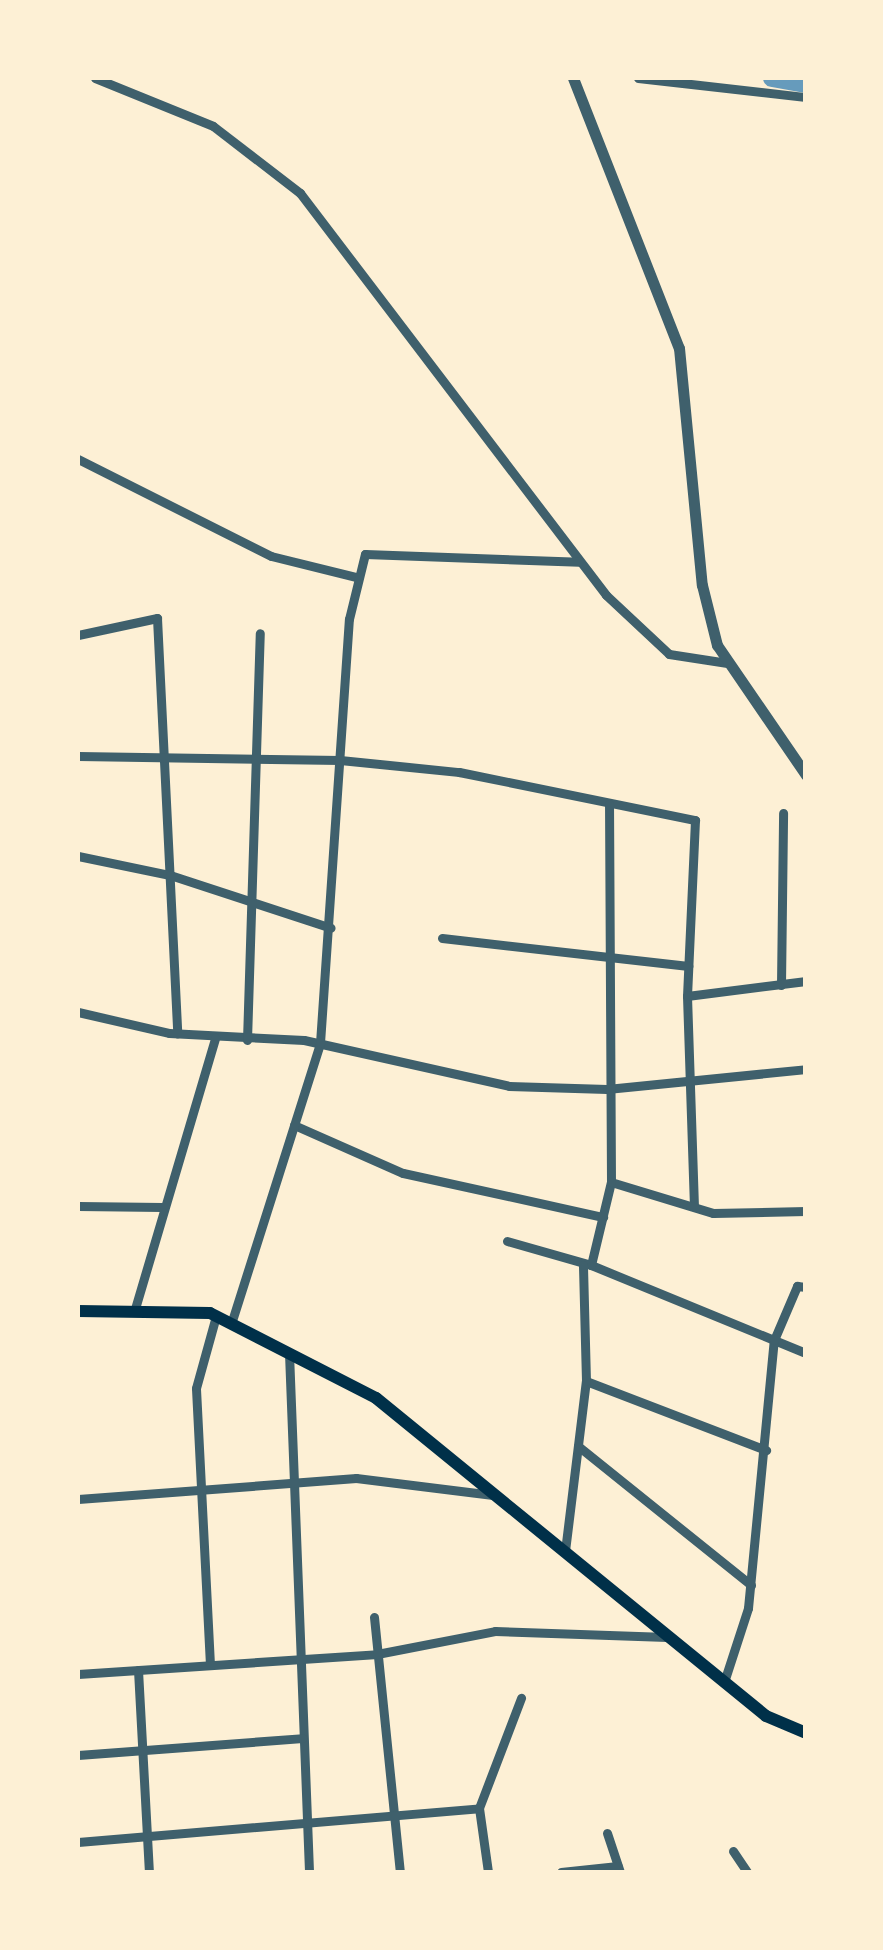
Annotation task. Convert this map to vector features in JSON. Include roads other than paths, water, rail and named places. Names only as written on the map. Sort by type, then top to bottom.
[{"type":"main road","points":[[78,1311],[216,1316],[376,1398],[724,1682],[806,1733]]},
{"type":"street","points":[[95,78],[213,126],[300,192],[579,562],[669,654],[727,663]]},
{"type":"street","points":[[574,78],[672,318],[702,585],[727,663],[806,774]]},
{"type":"street","points":[[638,78],[806,97]]},
{"type":"street","points":[[78,458],[271,556],[356,577]]},
{"type":"street","points":[[231,1324],[320,1043],[356,577],[370,551],[579,562]]},
{"type":"street","points":[[78,635],[158,618],[178,1034]]},
{"type":"street","points":[[247,1040],[248,904],[260,633]]},
{"type":"street","points":[[78,756],[340,760],[695,820],[687,996],[694,1204]]},
{"type":"street","points":[[565,1551],[586,1381],[587,1265],[611,1182],[606,960],[610,804]]},
{"type":"street","points":[[781,986],[783,813]]},
{"type":"street","points":[[78,856],[170,875],[248,904],[331,928]]},
{"type":"street","points":[[442,938],[606,960],[688,966]]},
{"type":"street","points":[[687,996],[806,980]]},
{"type":"street","points":[[78,1012],[178,1034],[320,1043],[510,1086],[607,1089],[806,1069]]},
{"type":"street","points":[[134,1312],[162,1206],[215,1038]]},
{"type":"street","points":[[294,1126],[403,1173],[603,1216]]},
{"type":"street","points":[[611,1182],[739,1215],[806,1211]]},
{"type":"street","points":[[78,1206],[162,1206]]},
{"type":"street","points":[[507,1241],[587,1265],[806,1353]]},
{"type":"street","points":[[724,1682],[751,1585],[774,1340],[797,1286],[806,1287]]},
{"type":"street","points":[[210,1665],[196,1388],[216,1316]]},
{"type":"street","points":[[288,1354],[310,1872]]},
{"type":"street","points":[[586,1381],[766,1450]]},
{"type":"street","points":[[578,1446],[751,1585]]},
{"type":"street","points":[[78,1499],[356,1478],[496,1495]]},
{"type":"street","points":[[374,1617],[400,1872]]},
{"type":"street","points":[[78,1674],[378,1654],[495,1630],[670,1638]]},
{"type":"street","points":[[138,1670],[149,1872]]},
{"type":"street","points":[[488,1872],[480,1808],[522,1698]]},
{"type":"street","points":[[78,1755],[302,1738]]},
{"type":"street","points":[[78,1842],[480,1808]]},
{"type":"street","points":[[560,1872],[619,1869],[607,1832]]},
{"type":"street","points":[[732,1851],[746,1872]]},
{"type":"waterway","points":[[772,78],[806,84]]}]
